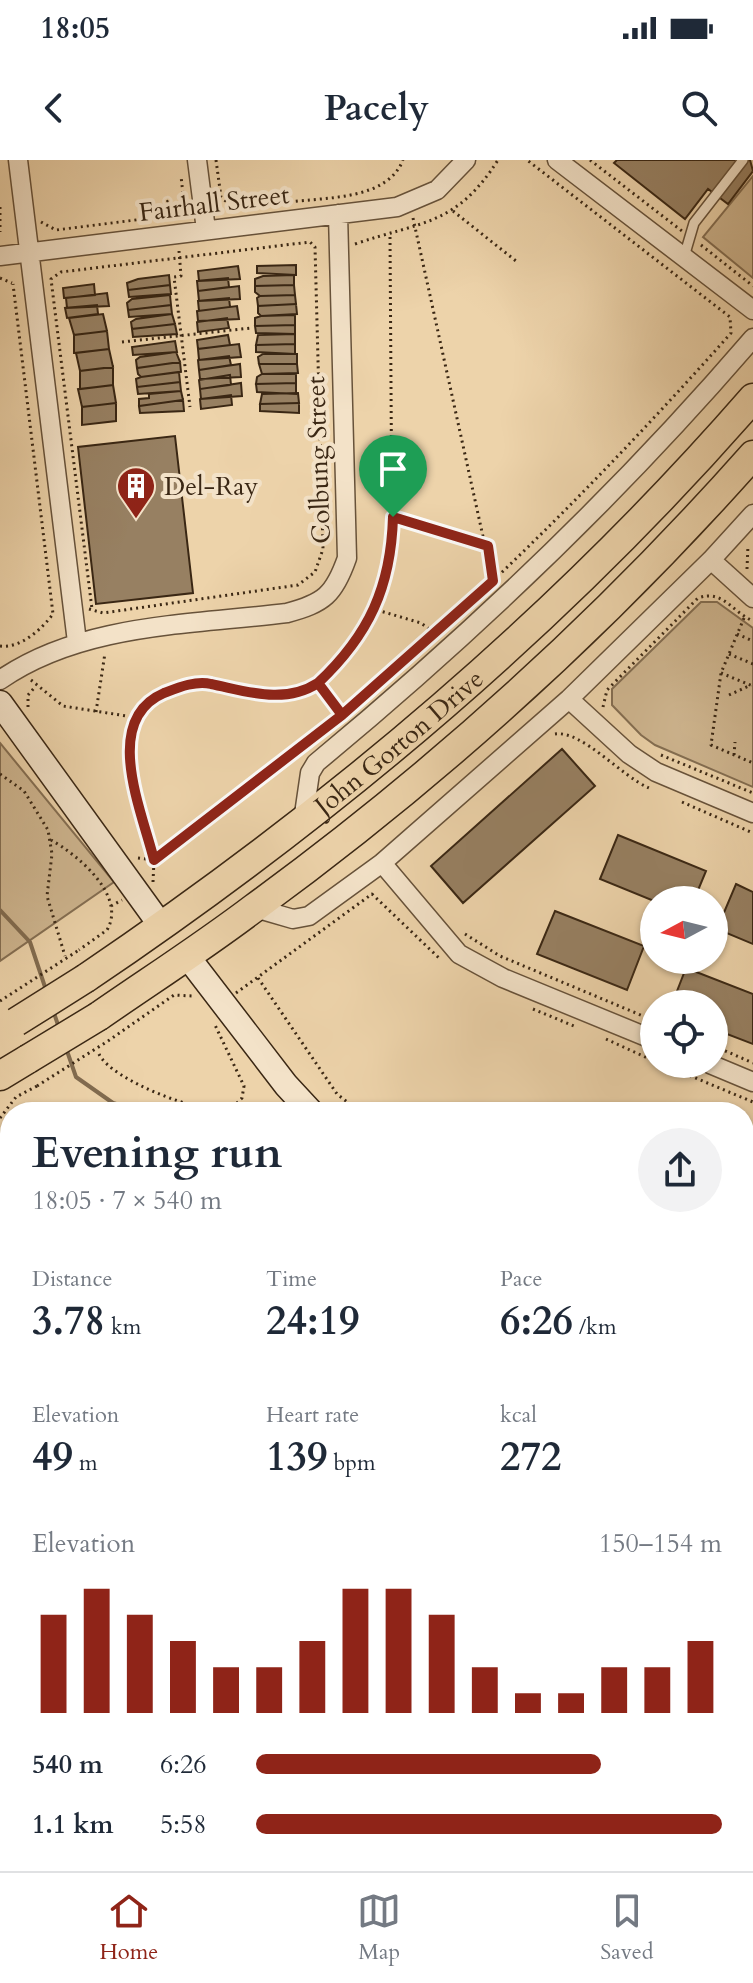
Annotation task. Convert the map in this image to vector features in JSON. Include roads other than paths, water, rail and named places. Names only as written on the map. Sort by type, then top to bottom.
[{"type":"main road","name":"John Gorton Drive","points":[[4,1014],[86,978],[162,927],[303,821],[421,726],[526,632],[664,496],[753,398]]},
{"type":"main road","name":"John Gorton Drive","points":[[0,1076],[28,1059],[104,1028],[187,956],[255,908],[452,750],[519,690],[706,508],[753,455]]},
{"type":"street","points":[[18,160],[77,642]]},
{"type":"street","points":[[197,160],[206,230]]},
{"type":"street","name":"Fairhall Street","points":[[0,256],[410,204],[437,190],[466,160]]},
{"type":"street","points":[[557,160],[753,310]]},
{"type":"street","name":"Colbung Street","points":[[0,680],[22,665],[77,642],[287,613],[316,605],[337,587],[347,558],[338,214]]},
{"type":"street","points":[[303,821],[310,773],[316,763],[403,690],[527,577],[657,448],[753,338]]},
{"type":"street","points":[[255,908],[293,919],[309,916],[382,863],[569,699],[711,560],[753,514]]},
{"type":"street","points":[[711,560],[753,598]]},
{"type":"street","points":[[569,699],[629,754],[656,772],[753,813]]},
{"type":"street","points":[[0,703],[162,927]]},
{"type":"street","points":[[382,863],[418,910],[467,959],[503,978],[640,1034]]},
{"type":"street","points":[[187,956],[302,1102]]},
{"type":"street","points":[[728,1072],[753,1082]]},
{"type":"lane","points":[[684,257],[694,223],[743,160]]},
{"type":"waterway","points":[[0,910],[30,942],[46,990]]},
{"type":"waterway","points":[[53,1010],[59,1028]]},
{"type":"waterway","points":[[66,1048],[76,1077],[112,1102]]},
{"type":"place","name":"Del-Ray","points":[[136,520]]}]
